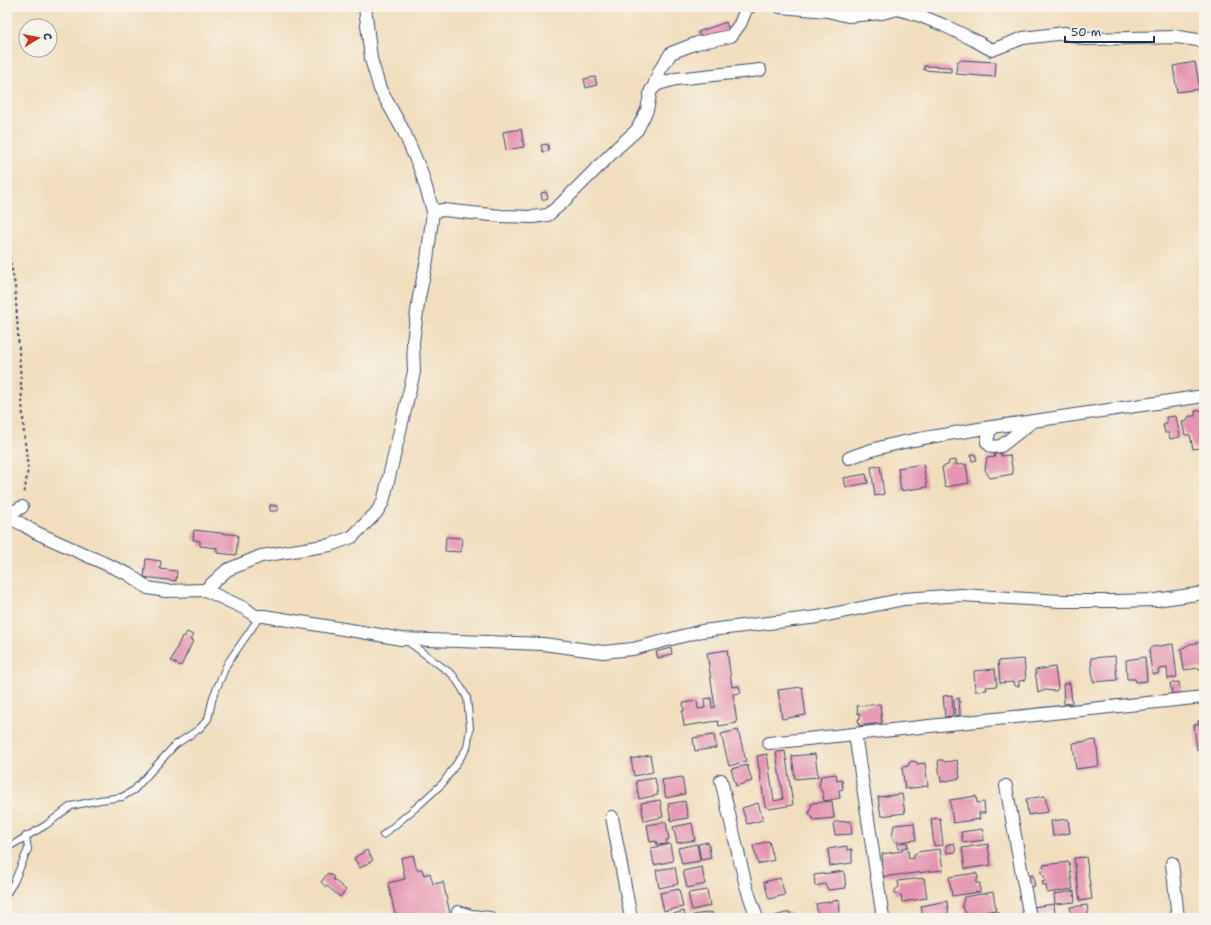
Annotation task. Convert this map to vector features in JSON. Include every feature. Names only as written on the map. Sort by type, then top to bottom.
[{"type":"street","points":[[205,590],[227,570],[261,556],[330,545],[352,537],[376,513],[384,502],[414,372],[413,342],[419,297],[427,260],[433,211],[420,171],[404,132],[380,89],[371,59],[365,7]]},
{"type":"street","points":[[433,211],[443,210],[501,216],[532,217],[548,215],[637,130],[647,110],[651,90],[660,70],[671,53],[697,43],[731,36],[740,24],[747,7],[750,7]]},
{"type":"street","points":[[780,7],[828,11],[848,16],[882,13],[898,9],[944,25],[992,50],[1023,38],[1065,33],[1086,39],[1178,37],[1204,42]]},
{"type":"street","points":[[653,88],[658,84],[676,79],[760,70]]},
{"type":"street","points":[[849,458],[870,450],[994,427],[1204,396]]},
{"type":"street","points":[[994,427],[989,432],[987,442],[992,447],[1001,446],[1034,421]]},
{"type":"street","points":[[7,516],[22,507]]},
{"type":"street","points":[[7,516],[35,532],[128,574],[148,588],[166,591],[205,590],[246,609],[255,616],[264,616],[406,640],[542,644],[603,652],[632,649],[702,631],[818,617],[904,599],[961,595],[1061,601],[1115,601],[1156,600],[1204,593]]},
{"type":"street","points":[[769,743],[1204,697]]},
{"type":"street","points":[[855,734],[883,918]]},
{"type":"street","points":[[721,780],[746,886],[757,918]]},
{"type":"street","points":[[1006,786],[1030,918]]},
{"type":"street","points":[[612,817],[631,918]]},
{"type":"street","points":[[1172,863],[1178,918]]},
{"type":"street","points":[[458,912],[471,916],[490,918]]},
{"type":"lane","points":[[7,848],[46,825],[71,806],[122,797],[134,790],[175,745],[199,729],[208,719],[213,697],[227,664],[258,619],[264,616]]},
{"type":"lane","points":[[383,835],[443,783],[467,748],[470,728],[467,698],[453,675],[406,640]]},
{"type":"lane","points":[[7,893],[14,882],[28,849],[26,836]]},
{"type":"path","points":[[7,245],[16,285],[24,433],[28,469],[22,507]]},
{"type":"building","points":[[726,22],[729,30],[701,40],[698,32]]},
{"type":"building","points":[[960,60],[996,62],[995,77],[956,74],[957,62]]},
{"type":"building","points":[[1195,62],[1200,89],[1177,92],[1173,66]]},
{"type":"building","points":[[924,66],[951,67],[951,72],[924,70]]},
{"type":"building","points":[[595,77],[597,85],[586,88],[584,79]]},
{"type":"building","points":[[521,129],[524,147],[506,150],[503,132]]},
{"type":"building","points":[[548,144],[549,151],[543,152],[541,145]]},
{"type":"building","points":[[546,192],[548,198],[542,200],[541,193]]},
{"type":"building","points":[[1204,410],[1204,447],[1193,449],[1190,435],[1185,435],[1182,422],[1187,421],[1189,416],[1195,416],[1195,411]]},
{"type":"building","points":[[1176,416],[1180,437],[1170,439],[1169,433],[1165,433],[1163,425],[1167,423],[1166,417]]},
{"type":"building","points":[[1001,453],[1001,456],[1010,455],[1013,474],[990,478],[985,470],[987,458],[995,457],[994,454]]},
{"type":"building","points":[[975,454],[977,460],[972,461],[971,455]]},
{"type":"building","points":[[956,460],[956,464],[966,464],[969,483],[945,487],[942,467],[948,465],[949,461]]},
{"type":"building","points":[[923,464],[927,487],[901,491],[898,468]]},
{"type":"building","points":[[880,466],[884,494],[875,496],[871,467]]},
{"type":"building","points":[[866,474],[868,483],[846,487],[844,478]]},
{"type":"building","points":[[270,505],[278,506],[278,511],[270,511]]},
{"type":"building","points":[[194,530],[238,535],[236,555],[217,553],[217,548],[200,546],[200,541],[193,540]]},
{"type":"building","points":[[446,537],[462,538],[461,552],[445,551]]},
{"type":"building","points":[[146,559],[161,561],[160,569],[177,571],[176,581],[144,577]]},
{"type":"building","points":[[187,632],[193,635],[190,640],[193,641],[181,666],[171,661],[182,636],[184,637]]},
{"type":"building","points":[[1202,642],[1204,669],[1199,668],[1184,670],[1181,649],[1190,644]]},
{"type":"building","points":[[1173,644],[1177,677],[1168,679],[1167,668],[1159,669],[1158,674],[1152,674],[1149,650],[1152,647]]},
{"type":"building","points":[[671,648],[672,654],[658,658],[656,652]]},
{"type":"building","points":[[727,650],[732,687],[739,686],[741,693],[733,694],[737,723],[719,726],[718,721],[684,726],[682,711],[684,711],[683,703],[697,701],[698,709],[705,708],[704,699],[711,698],[712,708],[715,707],[707,653]]},
{"type":"building","points":[[1115,656],[1117,680],[1093,682],[1091,658]]},
{"type":"building","points":[[1145,657],[1147,681],[1136,682],[1135,679],[1127,679],[1126,660]]},
{"type":"building","points":[[1024,659],[1026,680],[1019,681],[1019,686],[1014,686],[1013,682],[1000,683],[998,661]]},
{"type":"building","points":[[1055,667],[1058,688],[1056,691],[1045,690],[1038,693],[1035,670]]},
{"type":"building","points":[[995,669],[997,686],[986,687],[987,690],[975,691],[974,671]]},
{"type":"building","points":[[1179,682],[1180,693],[1172,694],[1170,683]]},
{"type":"building","points":[[1070,683],[1072,703],[1064,704],[1063,684]]},
{"type":"building","points":[[802,687],[806,715],[782,719],[778,690]]},
{"type":"building","points":[[952,695],[953,716],[945,717],[943,696]]},
{"type":"building","points":[[959,698],[960,715],[955,716],[954,699]]},
{"type":"building","points":[[880,704],[882,723],[859,726],[858,719],[860,719],[860,713],[858,714],[857,706]]},
{"type":"building","points":[[1204,720],[1204,749],[1197,750],[1194,725],[1199,724],[1198,721]]},
{"type":"building","points":[[738,730],[746,761],[729,766],[721,734]]},
{"type":"building","points":[[714,735],[716,748],[695,751],[693,738]]},
{"type":"building","points":[[1096,740],[1099,766],[1076,769],[1073,743]]},
{"type":"building","points":[[785,751],[793,805],[769,809],[765,806],[757,756],[767,754],[774,801],[783,799],[776,752]]},
{"type":"building","points":[[815,754],[818,777],[795,779],[792,756]]},
{"type":"building","points":[[650,755],[653,772],[634,776],[631,759]]},
{"type":"building","points":[[939,760],[943,760],[945,762],[957,760],[960,778],[941,782],[938,763]]},
{"type":"building","points":[[912,761],[917,762],[917,764],[925,763],[928,786],[905,789],[902,767],[908,766]]},
{"type":"building","points":[[747,765],[752,781],[736,786],[731,769]]},
{"type":"building","points":[[836,774],[837,781],[842,780],[843,789],[839,790],[840,798],[824,801],[823,794],[819,786],[821,776]]},
{"type":"building","points":[[682,777],[685,794],[666,798],[662,780]]},
{"type":"building","points":[[655,778],[658,795],[639,799],[636,781]]},
{"type":"building","points":[[902,794],[905,813],[881,816],[878,797]]},
{"type":"building","points":[[976,796],[977,803],[984,802],[985,813],[979,813],[980,819],[953,823],[950,800]]},
{"type":"building","points":[[1045,796],[1048,812],[1028,815],[1026,799]]},
{"type":"building","points":[[660,800],[663,817],[644,821],[641,803]]},
{"type":"building","points":[[685,801],[688,818],[671,821],[668,804]]},
{"type":"building","points":[[832,801],[834,818],[814,820],[809,813],[812,803]]},
{"type":"building","points":[[758,803],[763,820],[747,824],[742,808]]},
{"type":"building","points":[[940,818],[943,845],[934,846],[931,819]]},
{"type":"building","points":[[1068,819],[1070,833],[1053,836],[1051,821]]},
{"type":"building","points":[[851,821],[852,834],[835,835],[833,824],[835,822]]},
{"type":"building","points":[[666,822],[669,839],[666,840],[667,844],[657,845],[656,841],[650,842],[647,825]]},
{"type":"building","points":[[692,823],[695,840],[677,843],[673,827]]},
{"type":"building","points":[[914,823],[916,840],[895,842],[892,836],[894,825]]},
{"type":"building","points":[[982,829],[984,840],[963,843],[961,832]]},
{"type":"building","points":[[769,841],[774,860],[758,864],[753,845]]},
{"type":"building","points":[[708,842],[711,858],[701,860],[698,844]]},
{"type":"building","points":[[907,842],[908,847],[898,849],[897,844]]},
{"type":"building","points":[[954,843],[956,852],[947,853],[946,845]]},
{"type":"building","points":[[670,844],[673,861],[654,865],[651,848]]},
{"type":"building","points":[[697,844],[700,861],[682,864],[678,848]]},
{"type":"building","points":[[988,844],[991,865],[965,869],[962,848]]},
{"type":"building","points":[[847,846],[847,850],[852,849],[852,863],[830,866],[828,849]]},
{"type":"building","points":[[940,849],[943,870],[880,877],[879,864],[883,863],[882,854],[908,850],[909,859],[914,858],[914,854],[917,852]]},
{"type":"building","points":[[367,850],[373,860],[360,868],[354,858]]},
{"type":"building","points":[[413,855],[417,870],[422,869],[424,875],[430,873],[433,884],[443,882],[451,918],[399,918],[398,914],[395,914],[388,883],[405,879],[401,858]]},
{"type":"building","points":[[1086,857],[1092,899],[1080,901],[1074,858]]},
{"type":"building","points":[[1069,862],[1073,889],[1047,893],[1046,885],[1043,885],[1042,882],[1045,881],[1044,876],[1041,873],[1041,870],[1044,867],[1043,865]]},
{"type":"building","points":[[675,867],[678,884],[659,888],[656,870]]},
{"type":"building","points":[[702,867],[705,884],[687,888],[683,871]]},
{"type":"building","points":[[844,871],[846,888],[828,890],[825,884],[815,886],[814,875]]},
{"type":"building","points":[[328,873],[334,877],[333,879],[346,890],[340,897],[321,882]]},
{"type":"building","points":[[976,873],[978,877],[976,883],[980,883],[980,892],[952,896],[949,877]]},
{"type":"building","points":[[1033,875],[1035,886],[1029,887],[1028,876]]},
{"type":"building","points":[[780,878],[785,895],[769,899],[764,882]]},
{"type":"building","points":[[924,878],[927,898],[902,902],[901,895],[895,894],[895,890],[899,887],[898,881]]},
{"type":"building","points":[[679,889],[683,907],[664,911],[660,893]]},
{"type":"building","points":[[707,890],[710,906],[692,910],[688,893]]},
{"type":"building","points":[[1074,891],[1075,902],[1055,904],[1054,894]]},
{"type":"building","points":[[993,892],[996,910],[967,915],[962,906],[964,897]]},
{"type":"building","points":[[839,900],[840,914],[837,918],[818,918],[816,904]]},
{"type":"building","points":[[947,901],[949,918],[923,918],[921,906]]},
{"type":"building","points":[[1054,904],[1055,913],[1035,916],[1033,907]]},
{"type":"building","points":[[1087,905],[1089,918],[1072,918],[1070,907]]},
{"type":"building","points":[[684,911],[685,918],[667,918],[666,916]]},
{"type":"building","points":[[995,911],[999,912],[999,918],[974,918],[974,915]]},
{"type":"building","points":[[712,912],[713,918],[694,918],[693,915]]},
{"type":"building","points":[[790,912],[791,918],[774,918],[774,916]]}]
